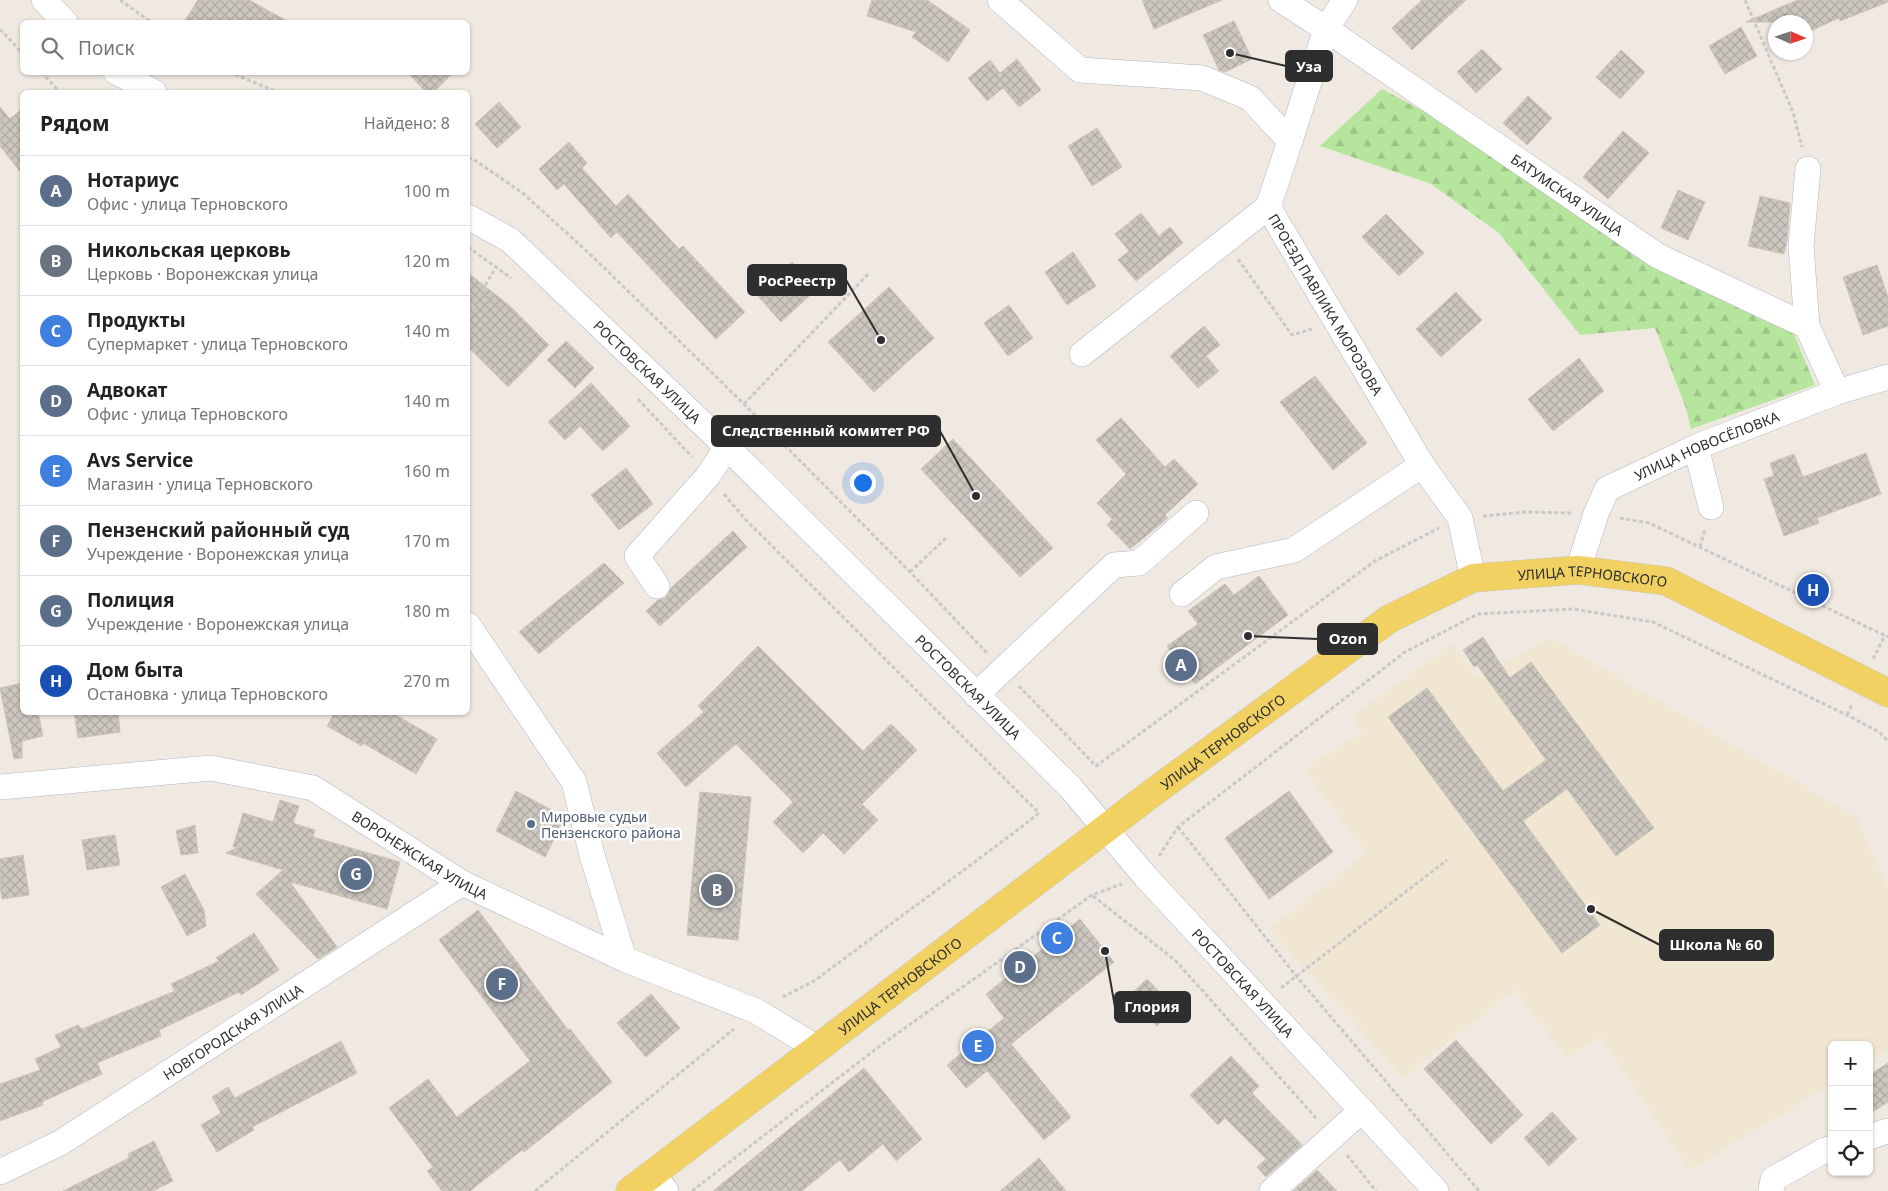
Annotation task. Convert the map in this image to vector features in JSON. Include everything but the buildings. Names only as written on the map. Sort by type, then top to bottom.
[{"type":"main road","name":"УЛИЦА ТЕРНОВСКОГО","points":[[630,1191],[659,1182],[818,1048],[1105,829],[1389,619],[1473,578],[1578,570],[1666,581],[1888,693]]},
{"type":"street","points":[[44,0],[63,20]]},
{"type":"street","points":[[1000,0],[1080,70],[1202,78],[1250,98],[1290,141]]},
{"type":"street","name":"БАТУМСКАЯ УЛИЦА","points":[[1281,0],[1658,256],[1807,326]]},
{"type":"street","name":"ПРОЕЗД ПАВЛИКА МОРОЗОВА","points":[[1344,0],[1326,29],[1268,207],[1422,465],[1460,518],[1473,578]]},
{"type":"street","points":[[122,75],[150,90]]},
{"type":"street","points":[[1808,169],[1801,246],[1807,326],[1837,392]]},
{"type":"street","points":[[1082,354],[1268,207]]},
{"type":"street","name":"РОСТОВСКАЯ УЛИЦА","points":[[470,218],[510,240],[727,448],[1070,787],[1145,876],[1436,1191]]},
{"type":"street","name":"УЛИЦА НОВОСЁЛОВКА","points":[[1578,570],[1596,514],[1608,489],[1696,447],[1837,392],[1888,377]]},
{"type":"street","points":[[1696,447],[1711,507]]},
{"type":"street","points":[[657,586],[637,556],[708,476],[727,448]]},
{"type":"street","points":[[1182,594],[1216,567],[1294,550],[1422,465]]},
{"type":"street","points":[[976,695],[1114,565],[1138,563],[1196,514]]},
{"type":"street","points":[[470,628],[574,782],[592,854],[624,959]]},
{"type":"street","name":"ВОРОНЕЖСКАЯ УЛИЦА","points":[[2,782],[211,768],[313,788],[462,884],[624,959],[756,1011],[818,1048]]},
{"type":"street","name":"НОВГОРОДСКАЯ УЛИЦА","points":[[0,1172],[60,1143],[462,884]]},
{"type":"street","points":[[1272,1191],[1362,1110]]},
{"type":"street","points":[[1873,1136],[1888,1131]]},
{"type":"street","points":[[1771,1191],[1774,1179],[1828,1149]]},
{"type":"path","points":[[120,0],[148,20]]},
{"type":"path","points":[[1745,0],[1793,112],[1808,169]]},
{"type":"path","points":[[0,29],[20,51]]},
{"type":"path","points":[[44,75],[58,90]]},
{"type":"path","points":[[236,75],[272,90]]},
{"type":"path","points":[[470,158],[524,194],[592,256],[744,404],[910,572],[1096,766],[1114,753]]},
{"type":"path","points":[[1225,240],[1292,335],[1336,321]]},
{"type":"path","points":[[470,248],[512,278]]},
{"type":"path","points":[[470,310],[497,266]]},
{"type":"path","points":[[744,404],[869,273]]},
{"type":"path","points":[[633,394],[745,518],[1039,813]]},
{"type":"path","points":[[910,572],[946,538]]},
{"type":"path","points":[[692,1191],[881,1046],[1092,895],[1145,876],[1178,827],[1405,652],[1478,614],[1573,609],[1652,622],[1847,715],[1879,732],[1888,741]]},
{"type":"path","points":[[1871,663],[1885,635]]},
{"type":"path","points":[[1178,827],[1297,977],[1479,1191]]},
{"type":"path","points":[[1262,1001],[1297,977],[1447,860]]},
{"type":"path","points":[[1092,895],[1175,960],[1332,1136],[1376,1191]]},
{"type":"shaded area","points":[[1550,637],[1857,817],[1888,889],[1888,1051],[1873,1060],[1873,1041],[1828,1041],[1828,1086],[1690,1170],[1601,1036],[1567,1058],[1514,990],[1403,1078],[1269,929],[1366,853],[1304,769],[1362,732],[1353,715],[1453,644],[1477,678]]},
{"type":"green space","points":[[1382,89],[1455,128],[1650,266],[1794,334],[1815,385],[1691,429],[1686,408],[1655,328],[1580,335],[1499,233],[1431,184],[1320,146]]},
{"type":"place","name":"Уза","points":[[1230,53]]},
{"type":"place","name":"РосРеестр","points":[[881,340]]},
{"type":"place","name":"Следственный комитет РФ","points":[[976,496]]},
{"type":"place","name":"Дом быта","points":[[1813,590]]},
{"type":"place","name":"Ozon","points":[[1248,636]]},
{"type":"place","name":"Нотариус","points":[[1181,665]]},
{"type":"place","name":"Мировые судьи Пензенского района","points":[[531,824]]},
{"type":"place","name":"Полиция","points":[[356,874]]},
{"type":"place","name":"Никольская церковь","points":[[717,890]]},
{"type":"place","name":"Школа № 60","points":[[1591,909]]},
{"type":"place","name":"Продукты","points":[[1057,938]]},
{"type":"place","name":"Глория","points":[[1105,951]]},
{"type":"place","name":"Адвокат","points":[[1020,967]]},
{"type":"place","name":"Пензенский районный суд","points":[[502,984]]},
{"type":"place","name":"Avs Service","points":[[978,1046]]}]
